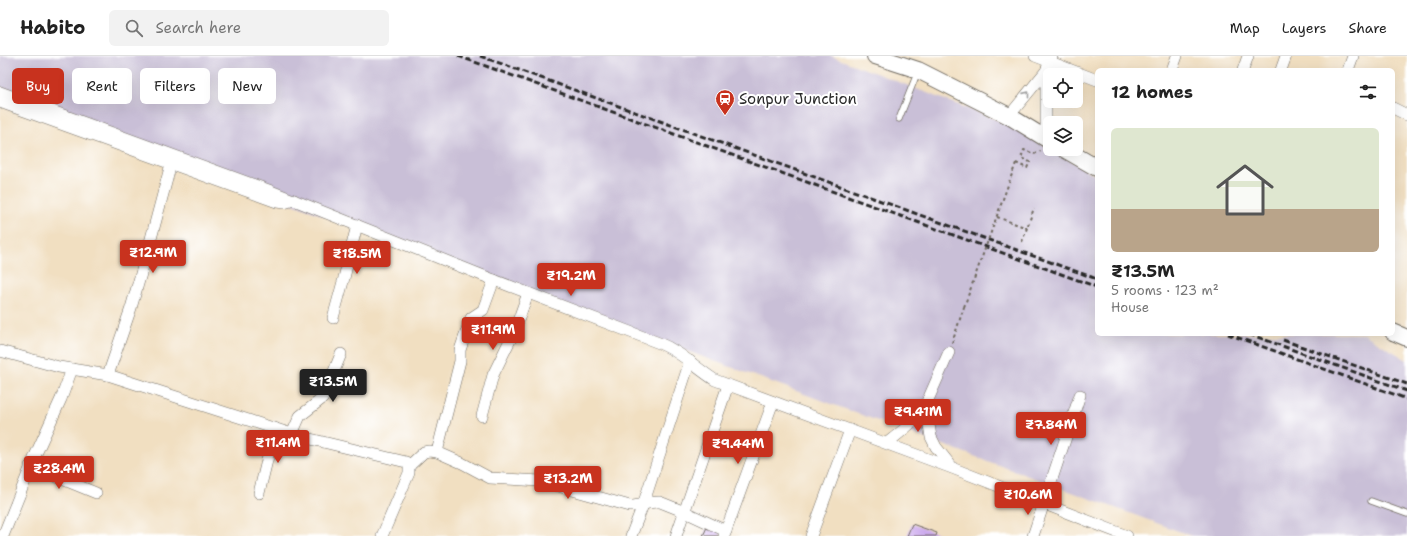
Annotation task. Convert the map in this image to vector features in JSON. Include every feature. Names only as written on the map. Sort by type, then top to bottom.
[{"type":"main road","points":[[875,56],[918,70],[1009,116],[1043,136]]},
{"type":"main road","points":[[1076,156],[1095,167]]},
{"type":"main road","points":[[1395,333],[1407,338]]},
{"type":"street","points":[[1035,56],[1049,63],[1095,79]]},
{"type":"street","points":[[1173,68],[1177,56]]},
{"type":"street","points":[[1244,68],[1248,56]]},
{"type":"street","points":[[1283,68],[1286,56]]},
{"type":"street","points":[[1349,68],[1353,56]]},
{"type":"street","points":[[1009,116],[1049,63]]},
{"type":"street","points":[[1048,116],[1049,63]]},
{"type":"street","points":[[0,92],[295,200],[494,280],[665,345],[690,361],[710,377],[728,385],[887,443],[1127,536]]},
{"type":"street","points":[[0,102],[277,202],[284,203],[295,200]]},
{"type":"street","points":[[1395,109],[1407,115]]},
{"type":"street","points":[[108,375],[138,285],[171,164]]},
{"type":"street","points":[[333,318],[357,225]]},
{"type":"street","points":[[437,452],[460,361],[462,346],[471,318],[483,310],[494,280]]},
{"type":"street","points":[[482,416],[493,375],[514,332],[528,293]]},
{"type":"street","points":[[0,351],[53,366],[108,375],[292,434],[406,462],[409,466],[410,473],[382,536]]},
{"type":"street","points":[[887,443],[918,417],[927,402],[949,352]]},
{"type":"street","points":[[292,434],[300,416],[322,398],[341,354]]},
{"type":"street","points":[[631,536],[644,505],[690,361]]},
{"type":"street","points":[[3,536],[30,466],[61,399],[72,370]]},
{"type":"street","points":[[676,536],[728,385]]},
{"type":"street","points":[[1033,536],[1045,504],[1080,395]]},
{"type":"street","points":[[409,466],[424,452],[437,452],[490,478],[540,481],[630,506],[660,502],[685,512],[725,534],[773,402]]},
{"type":"street","points":[[927,402],[931,437],[936,447],[952,468]]},
{"type":"street","points":[[259,493],[275,428]]},
{"type":"street","points":[[811,536],[850,430]]},
{"type":"street","points":[[30,466],[96,493]]},
{"type":"lane","points":[[899,119],[918,70]]},
{"type":"lane","points":[[1371,501],[1407,514]]},
{"type":"path","points":[[949,352],[1016,163],[1027,168],[1030,162],[1021,158],[1024,150],[1034,154]]},
{"type":"path","points":[[1022,242],[1034,208]]},
{"type":"path","points":[[997,217],[1027,228]]},
{"type":"shaded area","points":[[0,56],[831,56],[1008,124],[1043,144],[1043,156],[1063,156],[1095,175],[1095,336],[1367,336],[1407,360],[1407,536],[1192,536],[687,351],[24,104],[64,104],[64,68],[12,68],[12,99],[0,95]]},
{"type":"building","points":[[912,524],[937,533],[936,536],[907,536]]},
{"type":"building","points":[[707,527],[722,532],[720,536],[703,536]]},
{"type":"railway","points":[[458,56],[1095,286]]},
{"type":"railway","points":[[480,56],[1095,278]]},
{"type":"railway","points":[[1234,336],[1407,399]]},
{"type":"railway","points":[[1255,336],[1407,391]]},
{"type":"railway","points":[[1283,340],[1407,384]]},
{"type":"place","name":"Sonpur Junction","points":[[725,116]]}]
